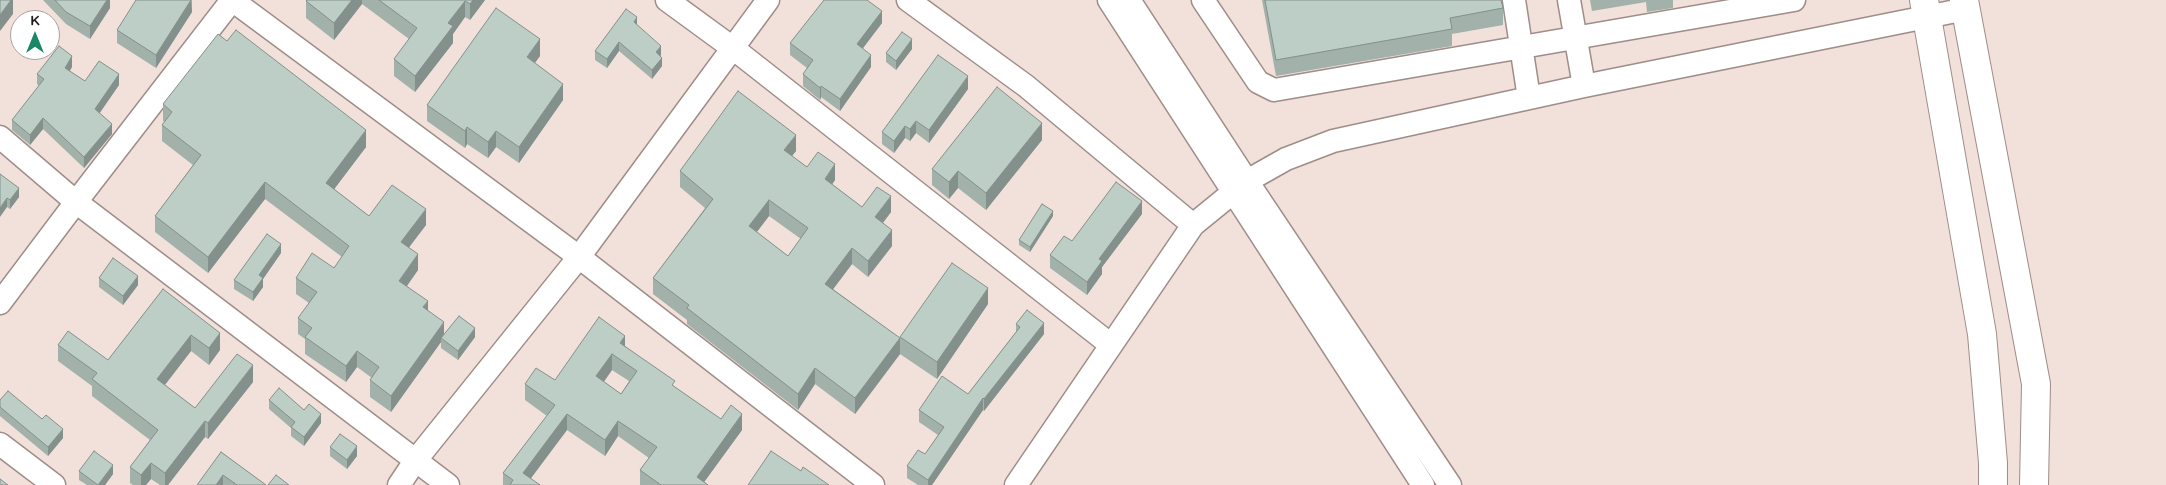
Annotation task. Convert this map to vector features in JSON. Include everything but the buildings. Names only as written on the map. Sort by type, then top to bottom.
[{"type":"main road","points":[[1965,4],[2036,384],[2034,485]]},
{"type":"main road","points":[[1926,9],[1982,334],[1993,463],[1992,485]]},
{"type":"street","points":[[0,303],[232,0],[579,257],[874,485]]},
{"type":"street","points":[[667,0],[734,49],[1111,345]]},
{"type":"street","points":[[399,485],[415,461],[579,257],[734,49],[768,0]]},
{"type":"street","points":[[908,0],[1026,86],[1193,225]]},
{"type":"street","points":[[1109,0],[1450,485]]},
{"type":"street","points":[[1130,0],[1240,187],[1423,485]]},
{"type":"street","points":[[1203,0],[1258,82],[1274,90],[1794,0]]},
{"type":"street","points":[[1514,0],[1529,98]]},
{"type":"street","points":[[1569,0],[1584,86]]},
{"type":"street","points":[[1016,485],[1193,225],[1240,187],[1286,159],[1333,141],[1926,9],[1965,4]]},
{"type":"street","points":[[0,137],[76,202],[448,485]]},
{"type":"street","points":[[0,444],[54,485]]}]
